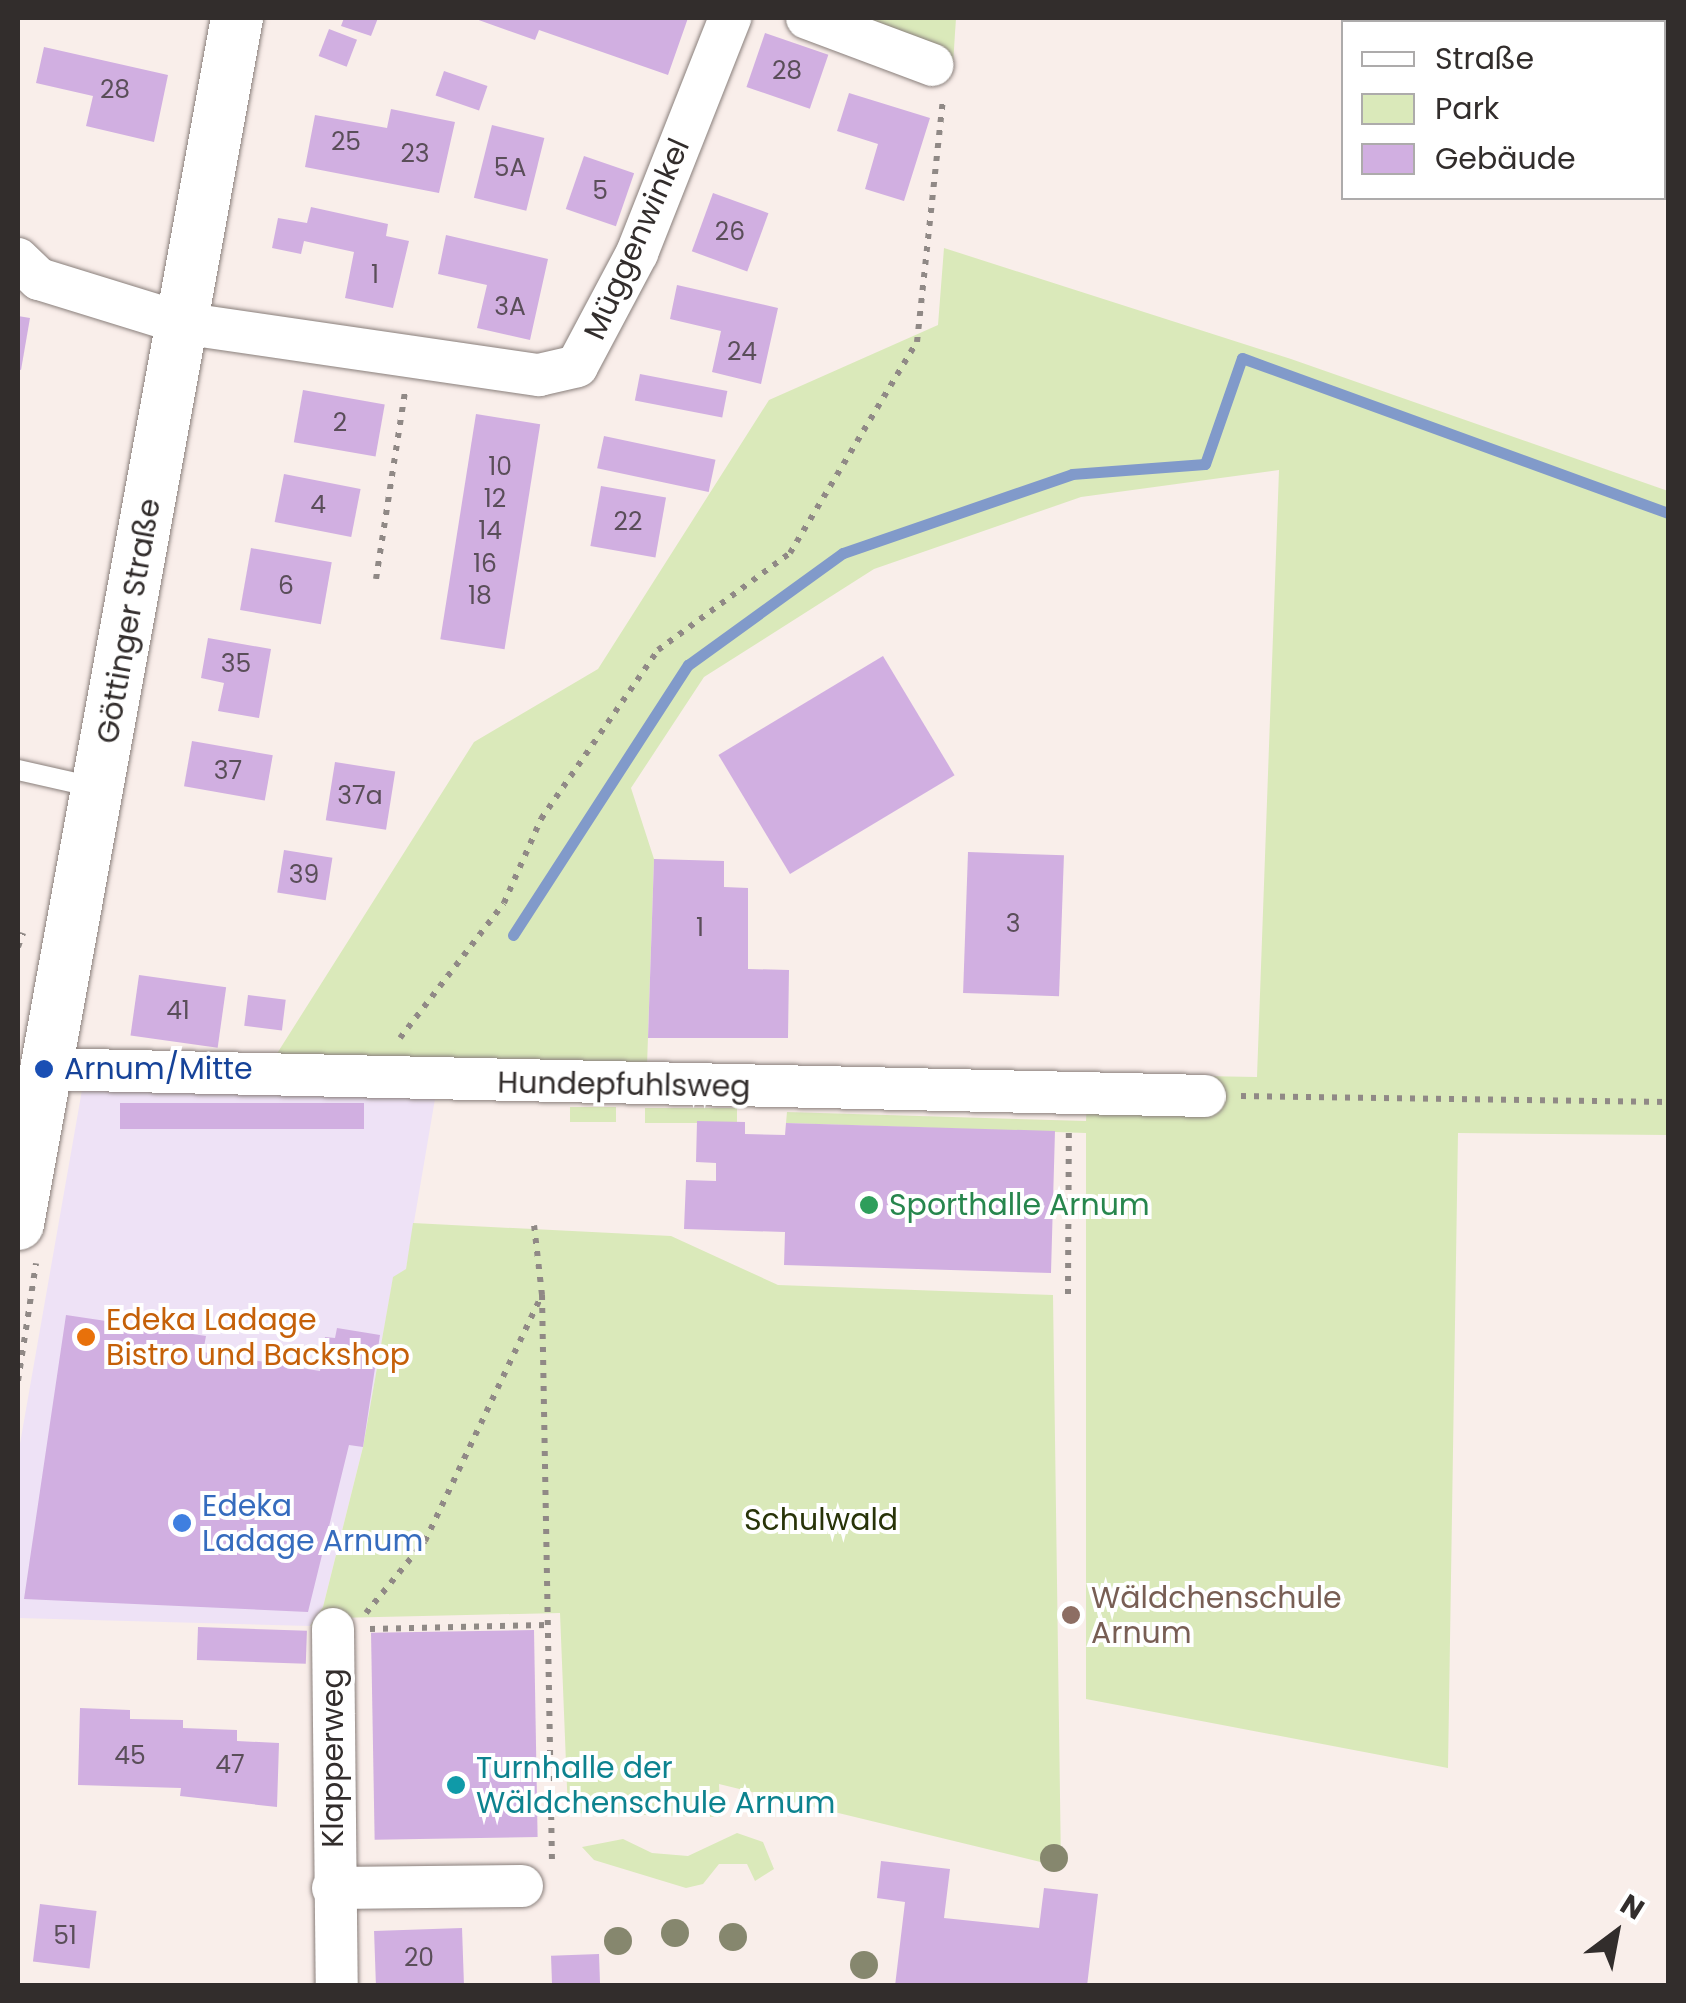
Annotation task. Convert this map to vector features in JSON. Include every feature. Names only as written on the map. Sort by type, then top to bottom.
[{"type":"street","name":"Göttinger Straße","points":[[18,1224],[236,18]]},
{"type":"street","name":"Müggenwinkel","points":[[18,259],[39,279],[181,323],[539,375],[577,366],[636,253],[730,18]]},
{"type":"street","points":[[808,18],[932,65]]},
{"type":"street","name":"Hundepfuhlsweg","points":[[44,1069],[370,1080],[1205,1096]]},
{"type":"street","name":"Klapperweg","points":[[334,1629],[337,1986]]},
{"type":"street","name":"Klapperweg","points":[[334,1888],[522,1886]]},
{"type":"lane","points":[[18,770],[98,788]]},
{"type":"path","points":[[370,1080],[504,903],[541,820],[658,650],[790,553],[917,342],[944,88],[932,65]]},
{"type":"path","points":[[376,580],[411,356]]},
{"type":"path","points":[[1068,1294],[1070,1093]]},
{"type":"path","points":[[1205,1096],[1668,1102]]},
{"type":"path","points":[[522,1886],[552,1885],[542,1295],[534,1224]]},
{"type":"path","points":[[334,1629],[371,1611],[426,1541],[542,1295]]},
{"type":"path","points":[[334,1629],[547,1625]]},
{"type":"shaded area","points":[[82,1090],[436,1093],[406,1269],[393,1278],[363,1447],[323,1607],[310,1626],[18,1618],[18,1455]]},
{"type":"green space","points":[[826,18],[956,18],[953,64]]},
{"type":"green space","points":[[944,248],[1291,359],[1668,491],[1668,1135],[1458,1133],[1448,1768],[1086,1699],[1086,1133],[786,1123],[787,1112],[1086,1121],[1088,1074],[1257,1077],[1279,470],[1081,497],[874,569],[704,677],[631,788],[654,859],[647,1066],[271,1063],[474,742],[598,669],[769,400],[938,325]]},
{"type":"green space","points":[[570,1107],[616,1107],[616,1122],[570,1122]]},
{"type":"green space","points":[[645,1108],[737,1108],[737,1123],[645,1123]]},
{"type":"green space","name":"Schulwald","points":[[413,1223],[671,1236],[778,1285],[1053,1295],[1061,1867],[719,1784],[720,1817],[568,1813],[560,1613],[335,1618],[310,1626],[323,1607],[363,1447],[393,1277],[406,1269]]},
{"type":"green space","points":[[737,1833],[763,1842],[774,1869],[755,1881],[747,1864],[719,1864],[703,1884],[686,1888],[594,1860],[582,1847],[623,1839],[652,1853],[688,1856]]},
{"type":"building","points":[[344,18],[378,18],[371,36],[341,26]]},
{"type":"building","points":[[473,18],[688,18],[668,75],[539,30],[535,40]]},
{"type":"building","points":[[329,29],[357,40],[347,67],[319,56]]},
{"type":"building","points":[[765,33],[828,55],[810,109],[746,87]]},
{"type":"building","points":[[44,47],[168,75],[154,142],[86,126],[93,96],[36,83]]},
{"type":"building","points":[[444,71],[487,86],[479,111],[436,96]]},
{"type":"building","points":[[849,93],[930,118],[904,201],[865,189],[878,144],[837,131]]},
{"type":"building","points":[[391,109],[455,122],[439,193],[305,167],[315,115],[387,128]]},
{"type":"building","points":[[492,125],[544,138],[526,211],[474,198]]},
{"type":"building","points":[[584,156],[634,173],[616,226],[566,209]]},
{"type":"building","points":[[713,193],[768,213],[747,271],[692,251]]},
{"type":"building","points":[[311,207],[388,224],[386,236],[409,241],[393,308],[345,298],[354,252],[304,241],[301,254],[272,248],[278,218],[307,223]]},
{"type":"building","points":[[446,235],[548,259],[530,340],[477,328],[487,285],[438,274]]},
{"type":"building","points":[[677,285],[778,308],[761,384],[712,372],[721,331],[670,319]]},
{"type":"building","points":[[18,316],[30,318],[21,370],[18,369]]},
{"type":"building","points":[[640,374],[727,391],[722,417],[635,401]]},
{"type":"building","points":[[303,390],[385,404],[376,457],[294,442]]},
{"type":"building","points":[[476,414],[540,424],[505,649],[440,639]]},
{"type":"building","points":[[604,436],[716,460],[709,492],[597,468]]},
{"type":"building","points":[[284,474],[361,489],[351,537],[275,522]]},
{"type":"building","points":[[601,486],[666,497],[655,558],[590,546]]},
{"type":"building","points":[[251,548],[332,562],[321,624],[240,610]]},
{"type":"building","points":[[208,638],[271,649],[259,718],[218,711],[224,683],[201,678]]},
{"type":"building","points":[[883,656],[955,775],[790,874],[718,755]]},
{"type":"building","points":[[192,741],[273,755],[265,801],[184,786]]},
{"type":"building","points":[[335,762],[395,772],[386,830],[326,820]]},
{"type":"building","points":[[284,850],[332,858],[326,900],[277,892]]},
{"type":"building","points":[[968,852],[1064,855],[1059,996],[963,993]]},
{"type":"building","points":[[654,859],[724,861],[724,887],[748,888],[748,969],[789,970],[788,1038],[648,1038]]},
{"type":"building","points":[[139,975],[226,987],[218,1048],[131,1035]]},
{"type":"building","points":[[248,995],[286,1000],[282,1030],[244,1026]]},
{"type":"building","points":[[120,1103],[364,1103],[364,1129],[120,1129]]},
{"type":"building","name":"Sporthalle Arnum","points":[[697,1121],[745,1122],[745,1134],[785,1135],[786,1123],[1055,1131],[1051,1273],[784,1265],[785,1232],[684,1229],[686,1180],[716,1181],[716,1163],[696,1162]]},
{"type":"building","name":"Edeka Ladage Arnum","points":[[66,1315],[206,1336],[203,1352],[320,1371],[325,1337],[335,1338],[337,1328],[380,1335],[363,1447],[349,1445],[308,1612],[24,1599]]},
{"type":"building","points":[[198,1627],[307,1631],[306,1664],[197,1660]]},
{"type":"building","name":"Turnhalle der Wäldchenschule Arnum","points":[[534,1630],[538,1837],[375,1840],[371,1633]]},
{"type":"building","points":[[80,1708],[130,1710],[130,1719],[183,1720],[183,1728],[237,1730],[237,1741],[279,1743],[277,1807],[180,1796],[181,1788],[78,1785]]},
{"type":"building","points":[[881,1861],[950,1869],[944,1918],[1039,1928],[1044,1888],[1098,1894],[1087,1986],[895,1986],[905,1902],[877,1898]]},
{"type":"building","points":[[40,1904],[97,1911],[90,1969],[33,1962]]},
{"type":"building","points":[[462,1928],[464,1986],[376,1986],[374,1931]]},
{"type":"building","points":[[599,1954],[600,1986],[552,1986],[551,1956]]},
{"type":"waterway","points":[[513,935],[688,665],[843,553],[1072,474],[1205,464],[1242,358],[1668,513]]},
{"type":"place","name":"Arnum/Mitte","points":[[44,1069]]},
{"type":"place","name":"Sporthalle Arnum","points":[[869,1205]]},
{"type":"place","name":"Edeka Ladage Bistro und Backshop","points":[[86,1337]]},
{"type":"place","name":"Edeka Ladage Arnum","points":[[182,1523]]},
{"type":"place","name":"Wäldchenschule Arnum","points":[[1071,1615]]},
{"type":"place","name":"Turnhalle der Wäldchenschule Arnum","points":[[456,1785]]}]
